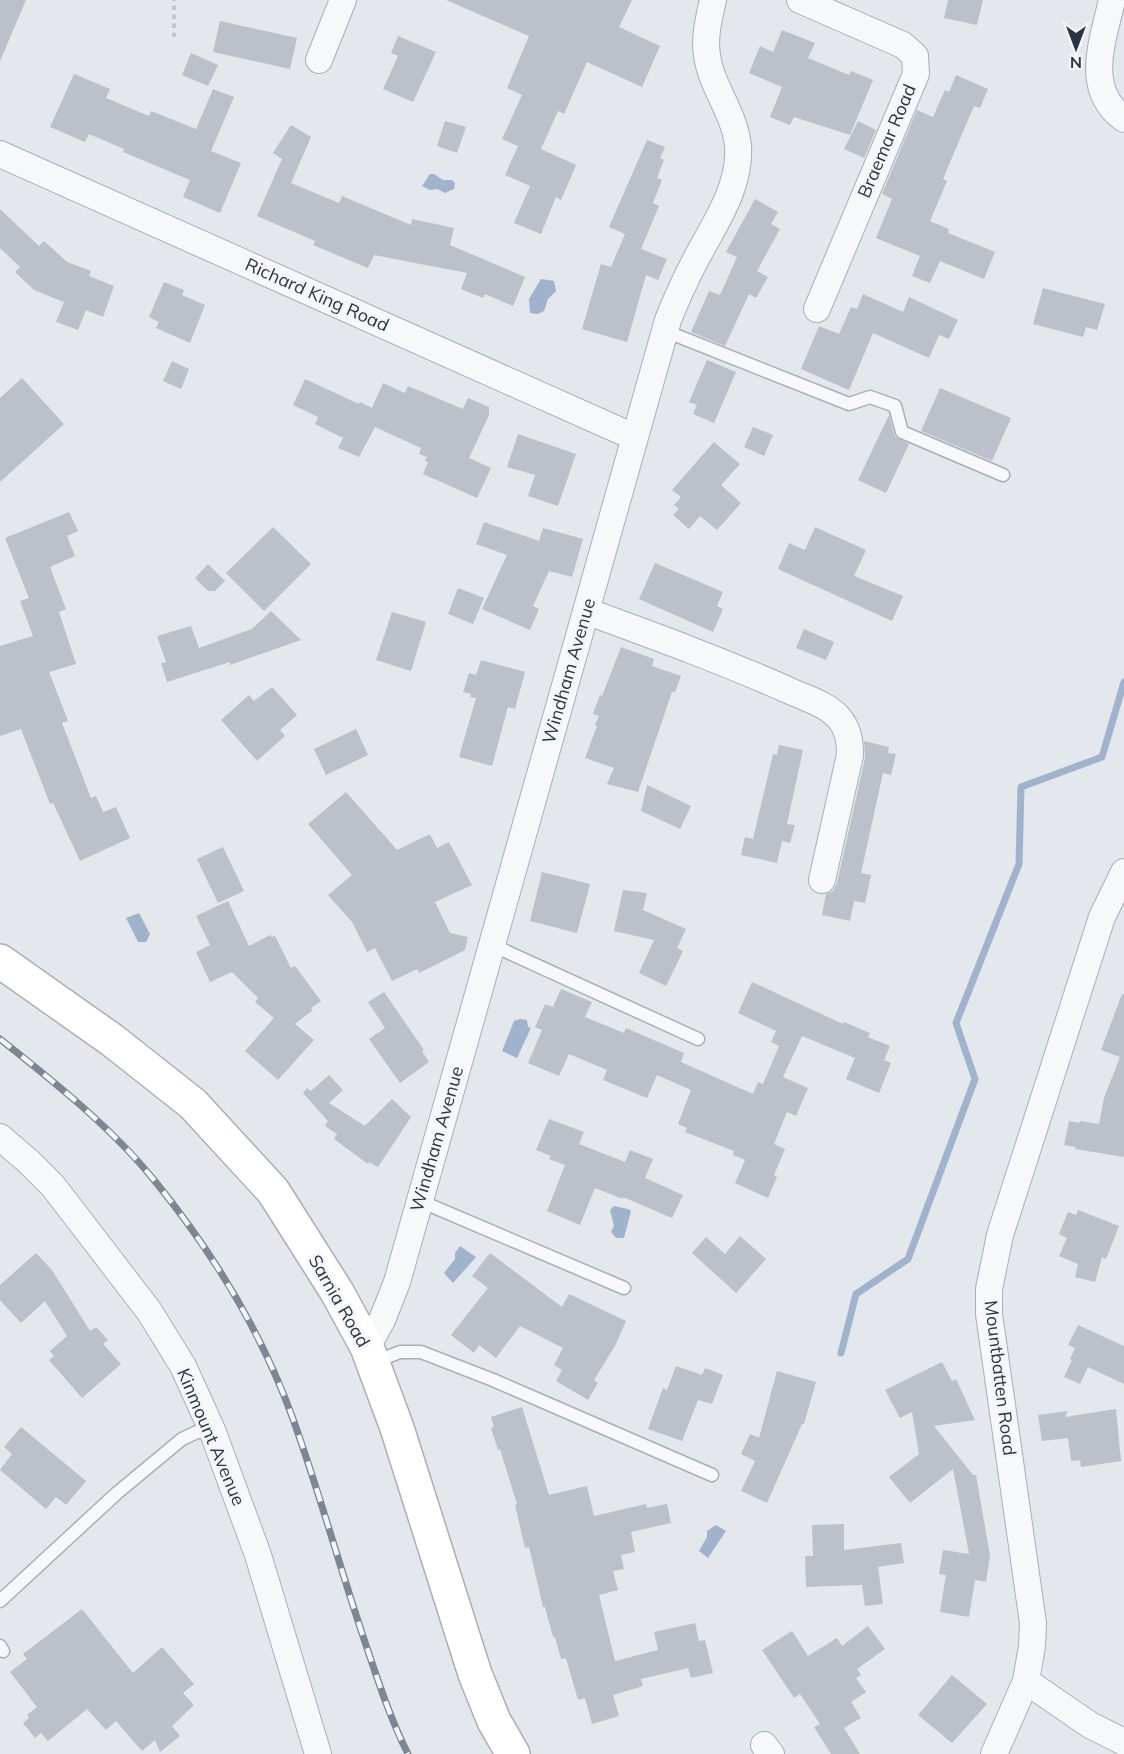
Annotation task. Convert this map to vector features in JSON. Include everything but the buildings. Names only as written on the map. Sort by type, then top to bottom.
[{"type":"main road","name":"Sarnia Road","points":[[0,961],[112,1040],[193,1104],[273,1191],[337,1292],[370,1355],[397,1428],[475,1674],[494,1721],[513,1754]]},
{"type":"street","points":[[319,60],[343,0]]},
{"type":"street","name":"Windham Avenue","points":[[370,1355],[397,1282],[665,331],[681,288],[732,187],[737,168],[738,148],[735,127],[706,55],[706,35],[712,0]]},
{"type":"street","name":"Braemar Road","points":[[800,0],[903,45],[915,56],[916,74],[817,309]]},
{"type":"street","points":[[1112,0],[1100,59],[1101,88],[1114,112],[1124,119]]},
{"type":"street","name":"Richard King Road","points":[[0,154],[634,437]]},
{"type":"street","points":[[586,610],[762,678],[825,707],[837,716],[850,741],[850,755],[822,880]]},
{"type":"street","name":"Mountbatten Road","points":[[994,1754],[1026,1681],[1033,1623],[993,1342],[989,1289],[1000,1235],[1098,928],[1124,872]]},
{"type":"street","name":"Kinmount Avenue","points":[[0,1137],[53,1186],[149,1311],[183,1366],[212,1430],[258,1555],[318,1754]]},
{"type":"street","points":[[1026,1681],[1090,1725],[1124,1742]]},
{"type":"lane","points":[[665,331],[849,404],[870,397],[895,406],[902,432],[1003,476]]},
{"type":"lane","points":[[492,945],[698,1039]]},
{"type":"lane","points":[[420,1201],[624,1288]]},
{"type":"lane","points":[[370,1355],[421,1352],[493,1380],[712,1475]]},
{"type":"lane","points":[[0,1601],[117,1493],[182,1439],[197,1432],[212,1430]]},
{"type":"path","points":[[174,0],[174,37]]},
{"type":"water","points":[[430,174],[443,180],[452,180],[455,183],[454,189],[445,193],[422,186]]},
{"type":"water","points":[[541,279],[554,281],[556,291],[548,299],[544,311],[538,314],[530,313],[529,299]]},
{"type":"water","points":[[139,913],[150,934],[146,942],[138,942],[126,918]]},
{"type":"water","points":[[527,1020],[528,1027],[531,1028],[517,1058],[502,1051],[514,1021]]},
{"type":"water","points":[[614,1206],[631,1211],[624,1238],[616,1238],[611,1232],[614,1226],[610,1210]]},
{"type":"water","points":[[460,1246],[476,1257],[453,1283],[444,1273],[455,1259],[455,1253]]},
{"type":"water","points":[[716,1525],[726,1531],[708,1558],[699,1551],[707,1537],[707,1531]]},
{"type":"waterway","points":[[841,1353],[856,1294],[908,1259],[975,1079],[956,1023],[1019,864],[1021,787],[1102,757],[1124,682]]},
{"type":"railway","points":[[0,1039],[41,1071],[120,1142],[175,1207],[234,1294],[281,1387],[376,1675],[408,1754]]}]
